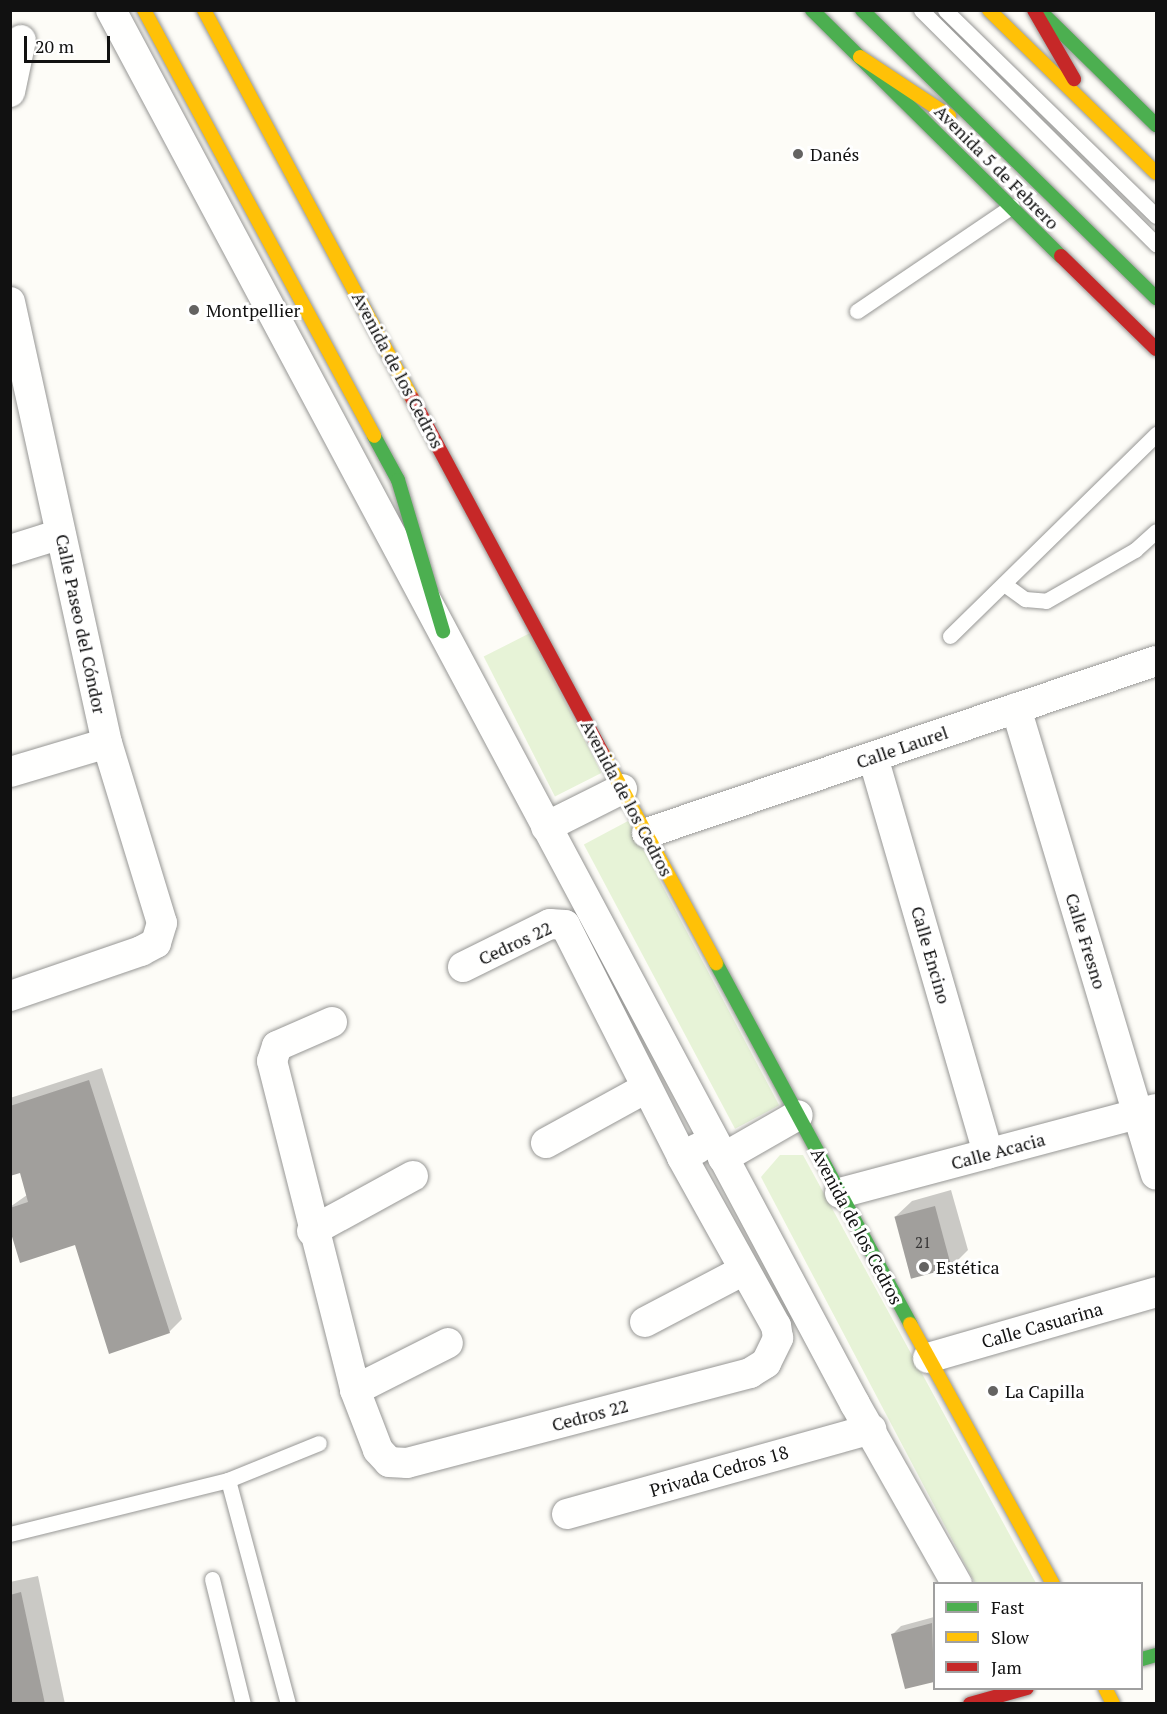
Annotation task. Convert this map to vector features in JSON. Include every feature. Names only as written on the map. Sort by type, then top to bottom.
[{"type":"main road","points":[[144,10],[398,480],[442,631]]},
{"type":"main road","name":"Avenida de los Cedros","points":[[204,10],[928,1358],[1052,1582]]},
{"type":"main road","name":"Avenida 5 de Febrero","points":[[812,10],[1156,349]]},
{"type":"main road","name":"Avenida 5 de Febrero","points":[[862,10],[1156,298]]},
{"type":"main road","points":[[989,10],[1096,117],[1156,173]]},
{"type":"main road","points":[[1037,10],[1096,117]]},
{"type":"main road","points":[[1037,10],[1156,125]]},
{"type":"main road","points":[[860,57],[1013,158]]},
{"type":"main road","points":[[1106,1690],[1113,1704]]},
{"type":"main road","points":[[970,1704],[1023,1693]]},
{"type":"street","points":[[111,10],[719,1149],[956,1582]]},
{"type":"street","points":[[10,92],[21,40]]},
{"type":"street","name":"Calle Paseo del Cóndor","points":[[10,302],[14,335],[107,743],[162,923],[156,943],[141,951],[10,996]]},
{"type":"street","points":[[10,550],[61,534]]},
{"type":"street","name":"Calle Laurel","points":[[647,833],[1156,661]]},
{"type":"street","name":"Calle Fresno","points":[[1016,708],[1148,1111],[1156,1174]]},
{"type":"street","points":[[10,772],[107,743]]},
{"type":"street","name":"Calle Encino","points":[[873,757],[988,1154]]},
{"type":"street","points":[[546,827],[622,789]]},
{"type":"street","name":"Cedros 22","points":[[332,1022],[277,1046],[272,1056],[312,1231],[355,1390],[378,1450],[389,1462],[397,1464],[750,1373],[766,1363],[778,1338],[776,1326],[646,1088],[565,926],[550,924],[463,967]]},
{"type":"street","points":[[546,1143],[646,1088]]},
{"type":"street","name":"Calle Acacia","points":[[840,1193],[1148,1111]]},
{"type":"street","points":[[682,1156],[719,1149],[798,1116]]},
{"type":"street","points":[[312,1231],[413,1176]]},
{"type":"street","points":[[645,1322],[744,1270]]},
{"type":"street","name":"Calle Casuarina","points":[[928,1358],[1156,1292]]},
{"type":"street","points":[[355,1390],[448,1343]]},
{"type":"street","name":"Privada Cedros 18","points":[[567,1514],[871,1429]]},
{"type":"lane","points":[[921,10],[1156,244]]},
{"type":"lane","points":[[945,10],[1156,216]]},
{"type":"lane","points":[[857,311],[1012,206]]},
{"type":"lane","points":[[950,636],[1153,444]]},
{"type":"lane","points":[[1004,584],[1025,599],[1046,602],[1135,550],[1156,531]]},
{"type":"lane","points":[[10,1534],[228,1480],[319,1443]]},
{"type":"lane","points":[[228,1480],[288,1704]]},
{"type":"lane","points":[[212,1579],[243,1704]]},
{"type":"green space","points":[[530,633],[601,773],[555,796],[484,657]]},
{"type":"green space","points":[[628,821],[779,1105],[735,1129],[584,844]]},
{"type":"green space","points":[[780,1155],[803,1155],[1035,1582],[974,1582],[761,1177]]},
{"type":"building","points":[[89,1080],[170,1333],[109,1354],[75,1245],[20,1263],[10,1230],[10,1208],[28,1202],[20,1173],[10,1176],[10,1106]]},
{"type":"building","points":[[935,1206],[952,1268],[911,1279],[894,1217]]},
{"type":"building","points":[[21,1592],[45,1704],[10,1704],[10,1595]]},
{"type":"building","points":[[932,1623],[933,1682],[905,1689],[891,1634]]},
{"type":"traffic: fast","points":[[812,10],[1061,256]]},
{"type":"traffic: fast","points":[[862,10],[1156,298]]},
{"type":"traffic: fast","points":[[1040,11],[1156,125]]},
{"type":"traffic: fast","points":[[374,436],[398,480],[443,631]]},
{"type":"traffic: fast","points":[[716,963],[910,1324]]},
{"type":"traffic: fast","points":[[1143,1659],[1156,1655]]},
{"type":"traffic: slow","points":[[144,10],[374,436]]},
{"type":"traffic: slow","points":[[204,10],[412,398]]},
{"type":"traffic: slow","points":[[989,10],[1156,173]]},
{"type":"traffic: slow","points":[[860,57],[949,116]]},
{"type":"traffic: slow","points":[[603,754],[716,963]]},
{"type":"traffic: slow","points":[[910,1324],[1052,1582]]},
{"type":"traffic: slow","points":[[1106,1690],[1113,1704]]},
{"type":"traffic: jam","points":[[1034,10],[1074,79]]},
{"type":"traffic: jam","points":[[1061,256],[1156,349]]},
{"type":"traffic: jam","points":[[412,398],[603,754]]},
{"type":"traffic: jam","points":[[970,1704],[1020,1690]]},
{"type":"place","name":"Danés","points":[[798,154]]},
{"type":"place","name":"Montpellier","points":[[194,310]]},
{"type":"place","name":"Estética","points":[[924,1267]]},
{"type":"place","name":"La Capilla","points":[[993,1391]]}]
